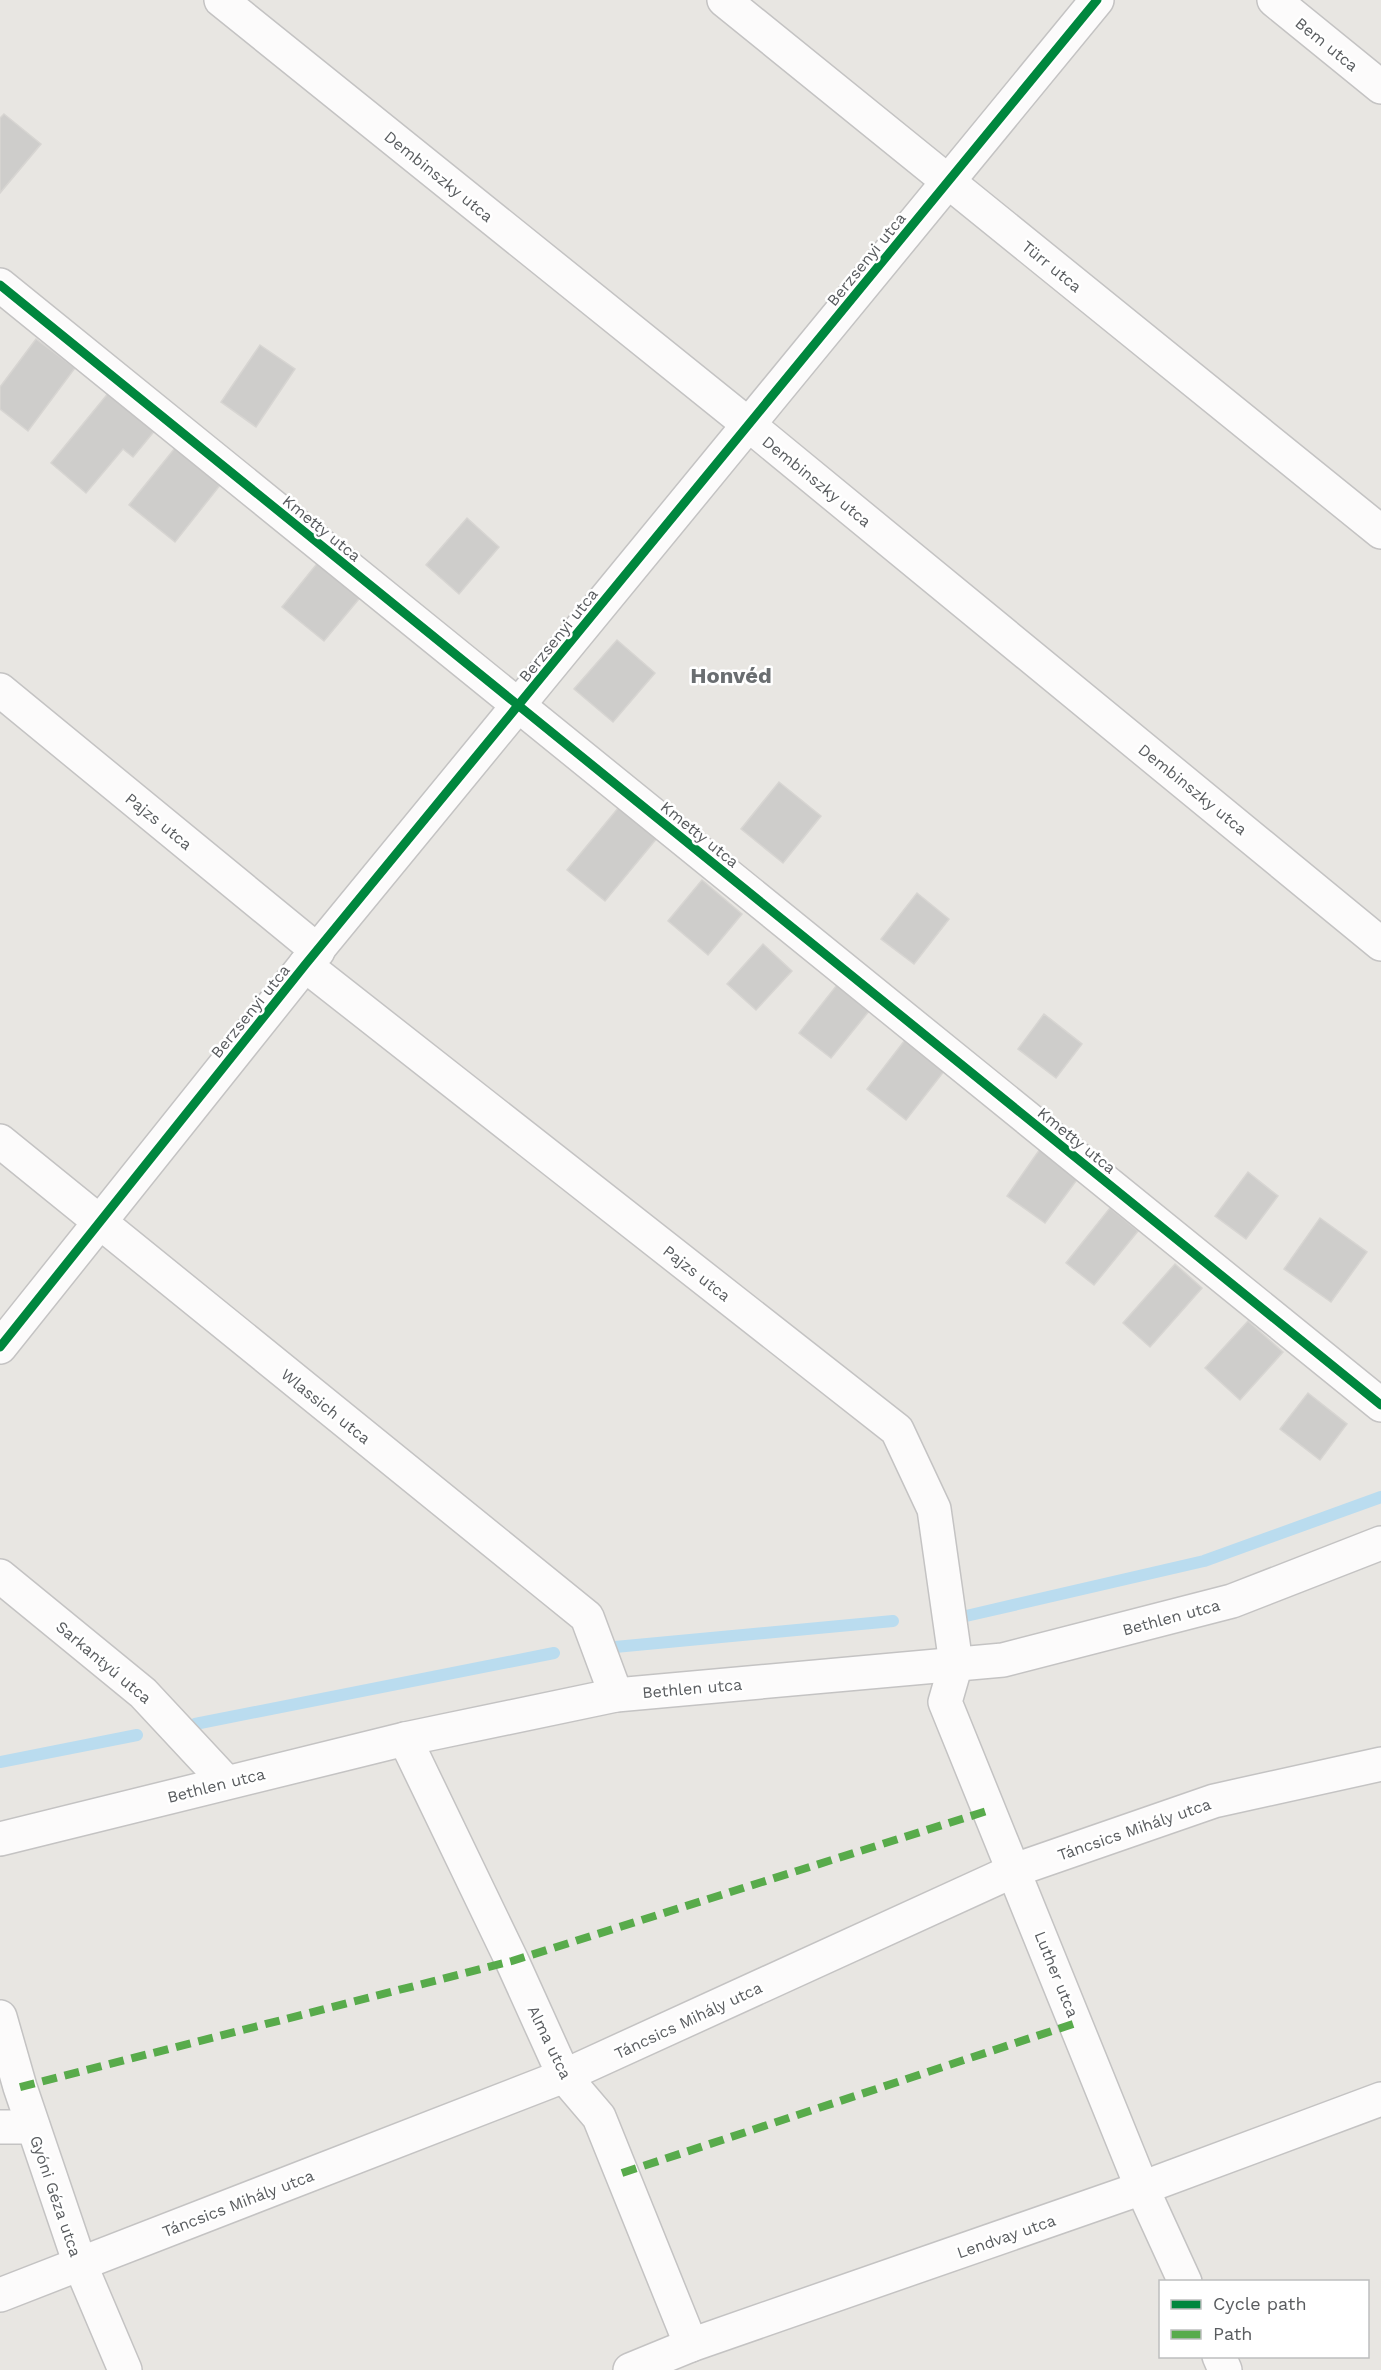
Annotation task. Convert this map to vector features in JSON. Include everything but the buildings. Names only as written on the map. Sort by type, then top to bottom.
[{"type":"street","name":"Dembinszky utca","points":[[221,0],[749,425],[1381,944]]},
{"type":"street","name":"Türr utca","points":[[724,0],[1381,532]]},
{"type":"street","name":"Berzsenyi utca","points":[[0,1347],[312,958],[1097,0]]},
{"type":"street","name":"Bem utca","points":[[1274,0],[1381,87]]},
{"type":"street","name":"Kmetty utca","points":[[0,285],[1381,1405]]},
{"type":"street","name":"Pajzs utca","points":[[0,690],[312,958],[897,1430],[934,1509],[956,1664]]},
{"type":"street","name":"Wlassich utca","points":[[0,1141],[587,1617],[616,1695]]},
{"type":"street","name":"Bethlen utca","points":[[0,1839],[405,1739],[616,1695],[1003,1660],[1232,1601],[1381,1543]]},
{"type":"street","name":"Sarkantyú utca","points":[[0,1576],[143,1693],[226,1782]]},
{"type":"street","name":"Luther utca","points":[[956,1664],[945,1702],[1142,2188],[1184,2280]]},
{"type":"street","name":"Alma utca","points":[[405,1739],[512,1961],[564,2076],[599,2117],[691,2345]]},
{"type":"street","name":"Táncsics Mihály utca","points":[[0,2295],[564,2076],[1015,1870],[1214,1801],[1381,1764]]},
{"type":"street","name":"Gyóni Géza utca","points":[[0,2018],[33,2127],[80,2264],[125,2370]]},
{"type":"street","name":"Lendvay utca","points":[[650,2367],[691,2345],[1142,2188],[1381,2099]]},
{"type":"street","points":[[0,2127],[33,2127]]},
{"type":"waterway","points":[[966,1616],[1204,1561],[1381,1497]]},
{"type":"waterway","points":[[615,1647],[893,1621]]},
{"type":"waterway","points":[[195,1724],[554,1653]]},
{"type":"waterway","points":[[0,1762],[137,1735]]},
{"type":"marked path","points":[[20,2087],[512,1961],[990,1810]]},
{"type":"marked path","points":[[622,2173],[1076,2023]]},
{"type":"cycle path","points":[[0,1347],[305,965],[1097,0]]},
{"type":"cycle path","points":[[0,285],[1381,1405]]},
{"type":"district","name":"Honvéd","points":[[731,675]]}]
